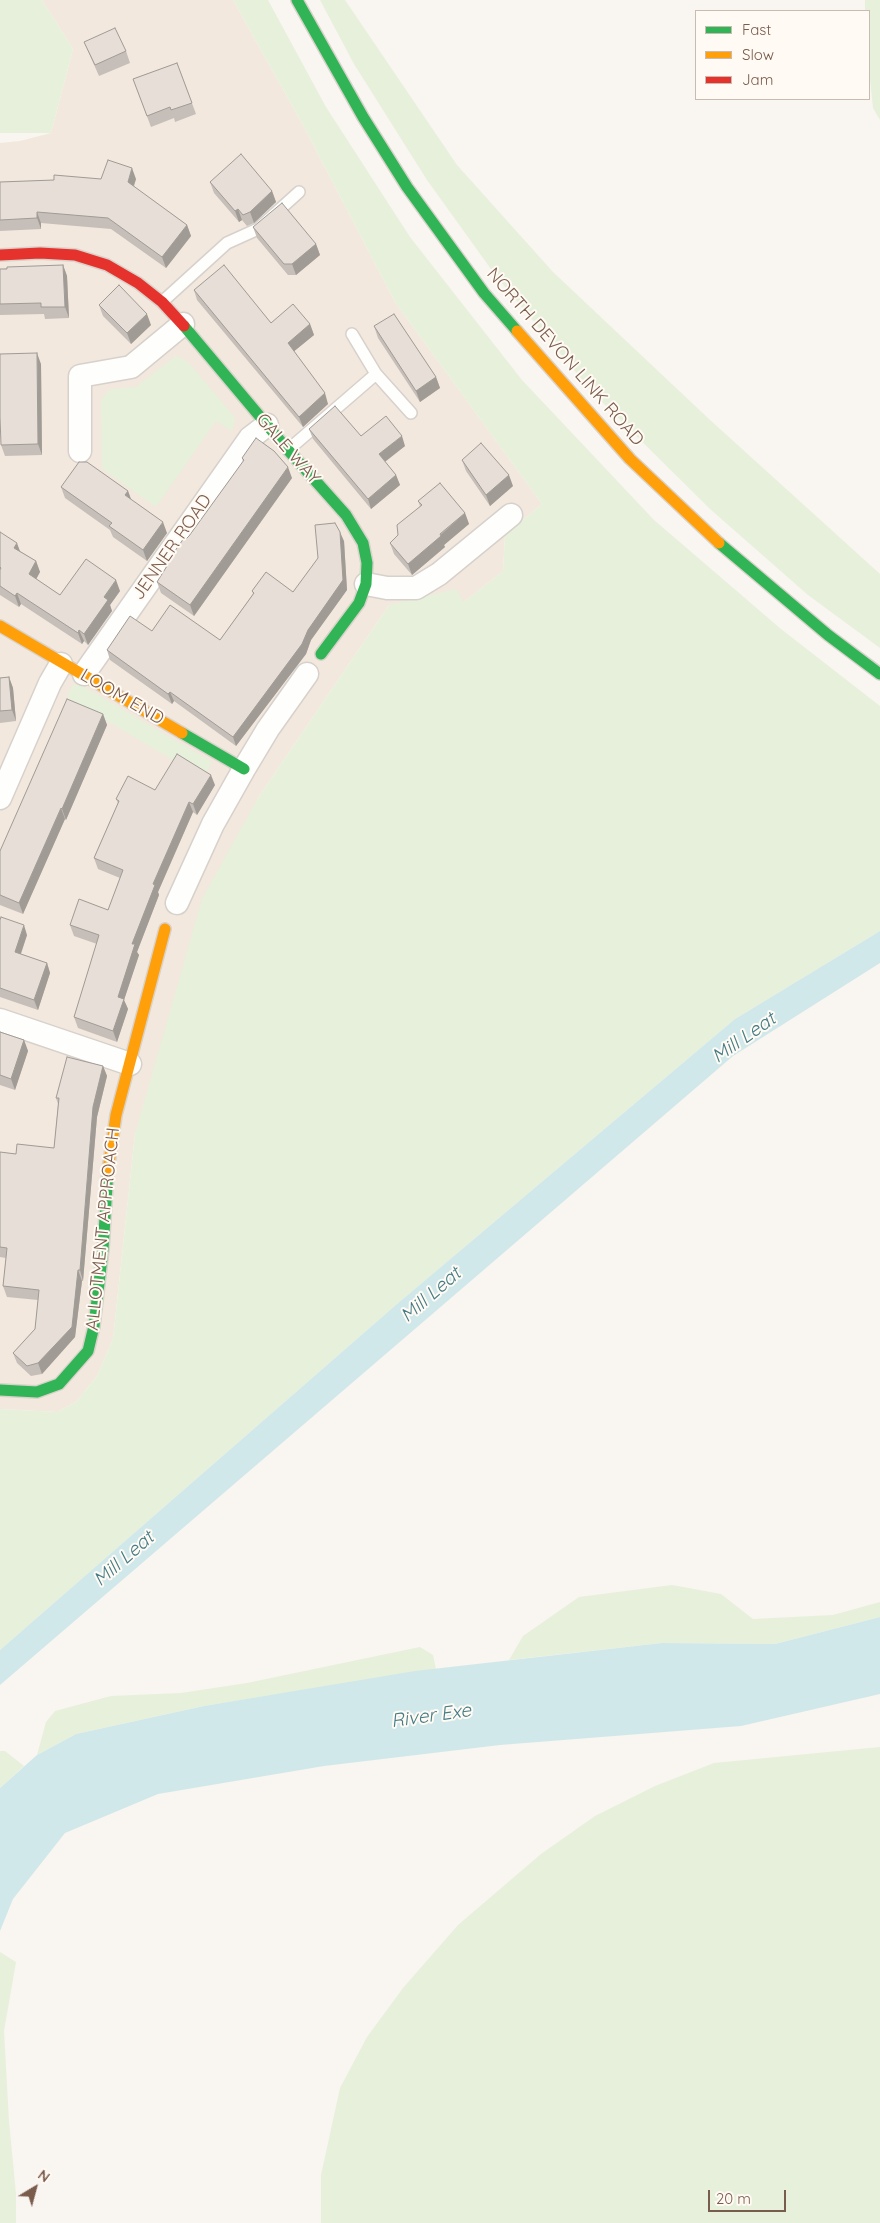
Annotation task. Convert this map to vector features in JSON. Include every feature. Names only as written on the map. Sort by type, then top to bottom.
[{"type":"main road","name":"NORTH DEVON LINK ROAD","points":[[297,0],[363,117],[407,187],[484,293],[630,459],[724,547],[828,635],[880,674]]},
{"type":"main road","name":"GALE WAY","points":[[0,255],[40,252],[75,255],[107,264],[138,283],[162,302],[183,324],[288,450],[346,515],[363,543],[367,563],[366,584],[359,602],[322,654]]},
{"type":"main road","name":"LOOM END","points":[[0,626],[61,664],[84,674],[244,769]]},
{"type":"main road","name":"ALLOTMENT APPROACH","points":[[0,1390],[37,1392],[59,1384],[74,1370],[88,1351],[94,1326],[103,1249],[108,1162],[116,1115],[165,929]]},
{"type":"street","points":[[80,451],[80,376],[131,367],[183,324]]},
{"type":"street","name":"JENNER ROAD","points":[[84,674],[250,438],[267,425]]},
{"type":"street","points":[[366,584],[387,588],[416,588],[439,574],[511,515]]},
{"type":"street","points":[[0,798],[50,683],[61,664]]},
{"type":"street","points":[[177,903],[213,824],[244,769],[268,730],[307,674]]},
{"type":"street","points":[[0,1020],[130,1064]]},
{"type":"lane","points":[[162,302],[227,243],[258,228],[299,192]]},
{"type":"lane","points":[[352,334],[376,374],[411,413]]},
{"type":"lane","points":[[288,450],[376,374]]},
{"type":"shaded area","points":[[42,0],[233,0],[304,127],[395,302],[542,504],[505,535],[503,571],[464,602],[389,605],[258,798],[135,1134],[113,1339],[97,1376],[76,1402],[57,1412],[0,1409],[0,143],[20,141],[51,133],[73,49]]},
{"type":"green space","points":[[0,0],[42,0],[73,49],[51,133],[0,133]]},
{"type":"green space","points":[[233,0],[268,0],[326,107],[410,237],[522,380],[654,520],[781,629],[880,706],[880,931],[735,1019],[397,1304],[0,1650],[0,1409],[57,1412],[76,1402],[97,1376],[113,1339],[135,1134],[202,899],[258,798],[389,605],[456,589],[464,602],[503,571],[505,535],[542,504],[395,302],[304,127]]},
{"type":"green space","points":[[320,0],[345,0],[457,165],[553,272],[709,419],[880,574],[880,648],[808,595],[710,509],[594,394],[496,276],[427,180],[354,64]]},
{"type":"green space","points":[[865,0],[880,0],[880,120],[873,108],[870,79],[870,10],[865,10]]},
{"type":"green space","points":[[174,357],[179,357],[188,362],[234,416],[235,420],[232,431],[216,421],[156,507],[102,469],[101,400],[108,391],[113,389],[136,387]]},
{"type":"green space","points":[[72,685],[81,685],[212,762],[203,778],[67,697]]},
{"type":"green space","points":[[672,1585],[721,1594],[753,1619],[833,1615],[880,1602],[880,1617],[775,1644],[662,1643],[509,1660],[523,1636],[579,1597]]},
{"type":"green space","points":[[420,1647],[433,1655],[436,1669],[204,1706],[76,1734],[37,1755],[46,1722],[55,1711],[111,1696],[181,1693],[247,1683]]},
{"type":"green space","points":[[880,1747],[880,2223],[321,2223],[321,2175],[340,2088],[367,2037],[403,1988],[458,1925],[541,1854],[595,1816],[655,1786],[714,1763]]},
{"type":"green space","points":[[0,1751],[5,1751],[24,1766],[0,1788]]},
{"type":"green space","points":[[0,1952],[16,1962],[4,2031],[9,2121],[16,2194],[16,2223],[0,2223]]},
{"type":"water","name":"Mill Leat","points":[[880,931],[880,963],[733,1056],[0,1685],[0,1650],[397,1304],[735,1019]]},
{"type":"water","name":"River Exe","points":[[880,1617],[880,1694],[741,1726],[500,1745],[324,1766],[158,1794],[65,1833],[13,1899],[0,1931],[0,1788],[37,1755],[76,1734],[204,1706],[415,1671],[662,1643],[775,1644]]},
{"type":"building","points":[[115,28],[126,51],[95,65],[84,42]]},
{"type":"building","points":[[177,63],[192,103],[171,110],[170,107],[147,116],[133,79]]},
{"type":"building","points":[[241,154],[272,191],[250,212],[243,215],[238,209],[235,211],[210,182]]},
{"type":"building","points":[[108,160],[132,168],[128,182],[187,225],[162,257],[108,218],[37,212],[37,218],[0,220],[0,182],[54,180],[54,175],[101,179]]},
{"type":"building","points":[[282,203],[316,244],[292,264],[284,264],[253,227]]},
{"type":"building","points":[[63,265],[65,307],[41,307],[41,303],[0,304],[0,269],[7,269],[7,267]]},
{"type":"building","points":[[224,265],[271,323],[293,304],[310,324],[288,343],[325,393],[299,417],[194,290]]},
{"type":"building","points":[[119,285],[147,314],[127,333],[99,305]]},
{"type":"building","points":[[394,314],[436,377],[416,391],[374,326]]},
{"type":"building","points":[[37,353],[38,444],[1,445],[0,354]]},
{"type":"building","points":[[335,406],[361,436],[386,416],[402,436],[379,454],[396,475],[368,499],[309,429]]},
{"type":"building","points":[[256,438],[274,451],[288,467],[190,605],[157,582],[167,566],[165,565],[184,538],[186,539],[189,536],[244,460],[242,458]]},
{"type":"building","points":[[481,443],[509,475],[486,495],[462,460]]},
{"type":"building","points":[[79,462],[87,462],[128,491],[125,495],[163,522],[143,550],[109,526],[112,523],[61,487]]},
{"type":"building","points":[[440,483],[465,513],[408,564],[390,543],[398,535],[397,525],[422,505],[418,501]]},
{"type":"building","points":[[335,523],[340,532],[343,580],[308,630],[302,644],[233,737],[170,692],[168,694],[107,650],[130,616],[152,631],[170,605],[220,640],[254,593],[252,591],[266,572],[293,592],[318,558],[315,525]]},
{"type":"building","points":[[0,532],[17,543],[14,548],[36,561],[29,574],[60,595],[86,559],[116,580],[104,597],[108,600],[84,634],[79,630],[78,633],[17,593],[15,596],[0,586]]},
{"type":"building","points":[[9,677],[12,710],[0,711],[0,678]]},
{"type":"building","points":[[67,699],[103,714],[19,903],[0,895],[0,851]]},
{"type":"building","points":[[177,754],[211,775],[193,804],[189,802],[153,884],[155,885],[132,944],[135,944],[118,997],[124,999],[113,1031],[74,1017],[99,935],[70,925],[79,899],[108,910],[123,870],[94,858],[119,801],[116,799],[128,776],[155,790]]},
{"type":"building","points":[[1,917],[24,925],[15,952],[47,963],[34,1000],[0,988]]},
{"type":"building","points":[[0,1032],[24,1040],[11,1079],[0,1075]]},
{"type":"building","points":[[67,1057],[103,1066],[93,1107],[80,1270],[78,1270],[72,1327],[38,1363],[27,1366],[13,1353],[35,1329],[39,1290],[3,1286],[7,1248],[0,1247],[0,1152],[16,1154],[17,1144],[54,1148],[59,1098],[56,1098]]},
{"type":"traffic: fast","points":[[297,0],[363,117],[407,187],[484,293],[517,331]]},
{"type":"traffic: fast","points":[[184,326],[288,450],[346,515],[363,543],[367,563],[366,584],[359,603],[321,654]]},
{"type":"traffic: fast","points":[[719,543],[828,635],[880,674]]},
{"type":"traffic: fast","points":[[182,733],[244,769]]},
{"type":"traffic: fast","points":[[0,1390],[37,1392],[59,1384],[88,1351],[94,1326],[103,1249],[108,1170]]},
{"type":"traffic: slow","points":[[517,331],[630,459],[719,543]]},
{"type":"traffic: slow","points":[[0,626],[182,733]]},
{"type":"traffic: slow","points":[[108,1170],[116,1115],[165,929]]},
{"type":"traffic: jam","points":[[0,255],[40,253],[75,255],[107,265],[138,283],[162,302],[184,326]]}]
